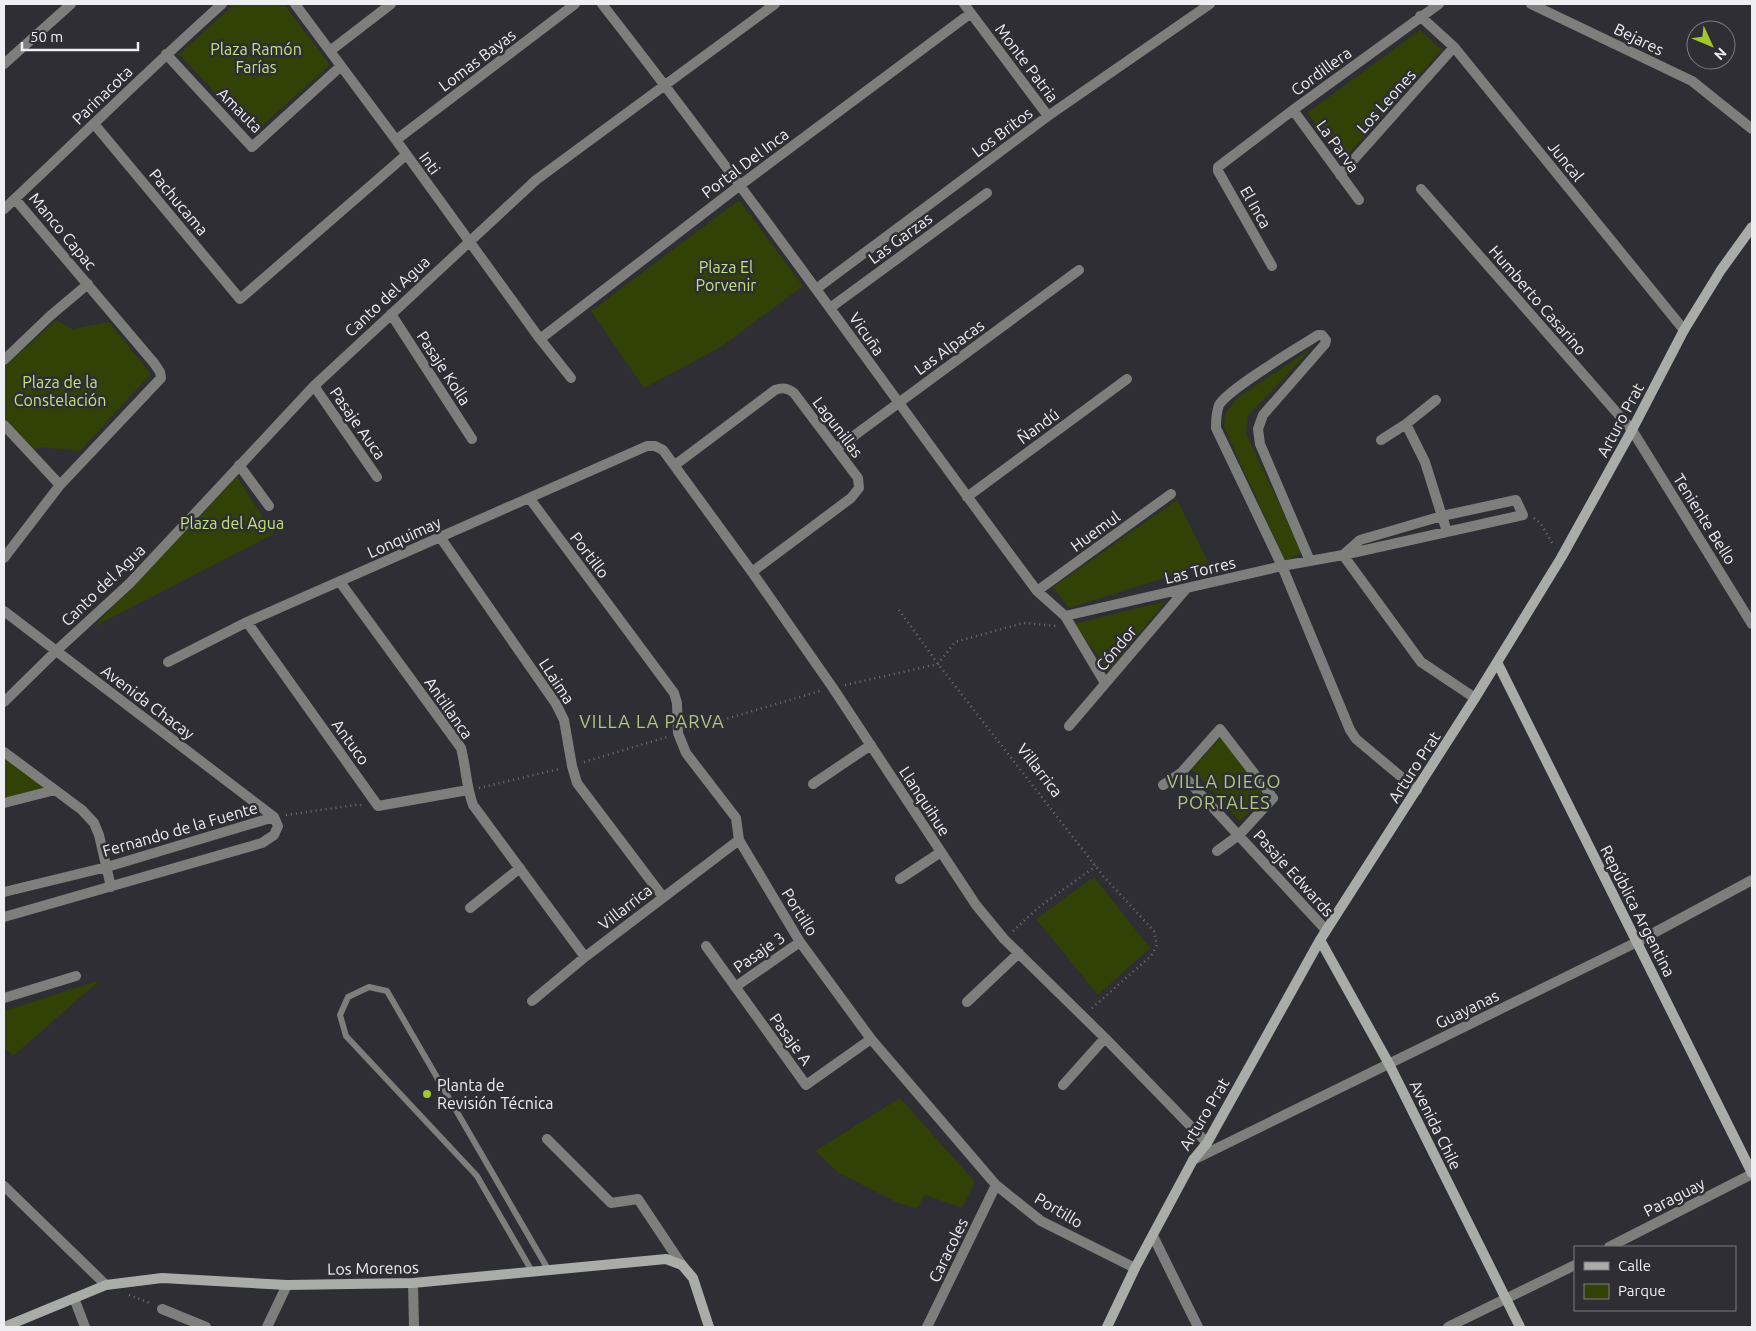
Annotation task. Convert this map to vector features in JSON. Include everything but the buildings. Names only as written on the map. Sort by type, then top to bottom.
[{"type":"main road","name":"Arturo Prat","points":[[1106,1327],[1135,1268],[1193,1160],[1207,1143],[1320,940],[1417,790],[1561,558],[1632,430],[1684,330],[1721,270],[1752,227]]},
{"type":"main road","name":"República Argentina","points":[[1497,662],[1752,1174]]},
{"type":"main road","name":"Avenida Chile","points":[[1320,940],[1389,1064],[1520,1327]]},
{"type":"main road","name":"Los Morenos","points":[[4,1327],[106,1285],[162,1278],[287,1285],[413,1283],[666,1259],[682,1265]]},
{"type":"main road","points":[[682,1265],[692,1278],[709,1327]]},
{"type":"street","points":[[4,64],[71,4]]},
{"type":"street","name":"Parinacota","points":[[4,209],[94,125],[166,54],[222,4]]},
{"type":"street","name":"Inti","points":[[295,4],[540,340],[572,378]]},
{"type":"street","points":[[330,51],[391,4]]},
{"type":"street","name":"Lomas Bayas","points":[[396,140],[575,4]]},
{"type":"street","name":"Vicuña","points":[[602,4],[664,84],[816,289],[1037,592],[1064,616],[1106,683]]},
{"type":"street","name":"Canto del Agua","points":[[4,702],[130,583],[314,386],[468,241],[536,180],[775,4]]},
{"type":"street","name":"Monte Patria","points":[[964,4],[1048,116]]},
{"type":"street","name":"Los Britos","points":[[816,289],[1048,116],[1210,4]]},
{"type":"street","name":"Cordillera","points":[[1222,164],[1420,16],[1439,4]]},
{"type":"street","name":"Bejares","points":[[1531,4],[1692,81],[1752,129]]},
{"type":"street","name":"Portal Del Inca","points":[[540,340],[739,186],[971,13]]},
{"type":"street","name":"Juncal","points":[[1420,16],[1454,47],[1684,330]]},
{"type":"street","name":"Los Leones","points":[[1340,175],[1454,47]]},
{"type":"street","name":"Amauta","points":[[166,54],[252,147],[341,66]]},
{"type":"street","name":"La Parva","points":[[1293,110],[1359,200]]},
{"type":"street","name":"Pachucama","points":[[94,125],[240,299],[406,155]]},
{"type":"street","name":"El Inca","points":[[1222,164],[1218,167],[1218,171],[1272,266]]},
{"type":"street","name":"Humberto Casarino","points":[[1421,188],[1632,430]]},
{"type":"street","name":"Las Garzas","points":[[830,308],[987,193]]},
{"type":"street","name":"Manco Capac","points":[[15,198],[154,363],[160,372],[161,378],[60,485]]},
{"type":"street","name":"Las Alpacas","points":[[836,449],[1079,270]]},
{"type":"street","points":[[4,360],[50,316],[88,284]]},
{"type":"street","name":"Pasaje Kolla","points":[[391,314],[472,439]]},
{"type":"street","points":[[1310,561],[1260,444],[1258,430],[1262,415],[1325,344],[1326,340],[1322,335],[1318,335],[1234,389],[1220,404],[1216,416],[1216,428],[1282,566],[1350,730],[1356,739],[1417,790]]},
{"type":"street","name":"Ñandú","points":[[967,497],[1127,380]]},
{"type":"street","name":"Pasaje Auca","points":[[314,386],[377,477]]},
{"type":"street","name":"Lagunillas","points":[[675,465],[775,390],[781,388],[794,393],[858,478],[859,488],[850,498],[752,572]]},
{"type":"street","points":[[1381,440],[1406,424],[1436,400]]},
{"type":"street","points":[[1406,424],[1425,462],[1447,532]]},
{"type":"street","points":[[4,426],[60,485],[4,558]]},
{"type":"street","name":"Teniente Bello","points":[[1632,430],[1752,624]]},
{"type":"street","name":"Lonquimay","points":[[168,662],[247,622],[647,446],[655,446]]},
{"type":"street","name":"Llanquihue","points":[[655,446],[663,450],[675,465],[752,572],[833,688],[976,905],[1004,939],[1105,1038],[1207,1143]]},
{"type":"street","points":[[239,465],[269,506]]},
{"type":"street","name":"Huemul","points":[[1037,592],[1171,494]]},
{"type":"street","name":"Portillo","points":[[530,499],[674,693],[677,703],[678,733],[686,753],[736,818],[739,840],[800,942],[871,1039],[996,1186],[1041,1221],[1135,1268]]},
{"type":"street","name":"Las Torres","points":[[1064,616],[1282,566],[1310,561],[1447,532],[1523,514],[1516,500],[1442,516],[1360,540],[1343,554]]},
{"type":"street","name":"LLaima","points":[[440,537],[556,704],[564,720],[577,783],[663,897]]},
{"type":"street","points":[[1343,554],[1421,662],[1475,698]]},
{"type":"street","name":"Antillanca","points":[[340,582],[461,748],[468,790],[473,805],[585,957]]},
{"type":"street","name":"Cóndor","points":[[1069,726],[1186,589]]},
{"type":"street","name":"Avenida Chacay","points":[[4,611],[274,817]]},
{"type":"street","name":"Antuco","points":[[247,622],[378,806]]},
{"type":"street","name":"Pasaje Edwards","points":[[1163,785],[1181,773],[1220,729],[1273,798],[1239,835],[1217,851]]},
{"type":"street","points":[[813,784],[871,745]]},
{"type":"street","points":[[4,752],[82,810],[94,823],[111,888]]},
{"type":"street","name":"Pasaje Edwards","points":[[1181,773],[1326,930]]},
{"type":"street","points":[[4,803],[55,790]]},
{"type":"street","points":[[378,806],[468,790]]},
{"type":"street","name":"Fernando de la Fuente","points":[[4,892],[107,867],[274,817],[278,826],[274,835],[262,843],[111,888],[4,917]]},
{"type":"street","name":"Villarrica","points":[[532,1002],[585,957],[739,840]]},
{"type":"street","points":[[900,879],[940,852]]},
{"type":"street","points":[[470,908],[520,868]]},
{"type":"street","name":"Guayanas","points":[[1193,1160],[1637,942],[1752,880]]},
{"type":"street","name":"Pasaje 3","points":[[735,987],[800,942]]},
{"type":"street","name":"Pasaje A","points":[[706,946],[806,1085],[871,1039]]},
{"type":"street","points":[[967,1002],[1019,953]]},
{"type":"street","points":[[4,998],[76,976]]},
{"type":"street","points":[[1063,1085],[1105,1038]]},
{"type":"street","points":[[548,1139],[611,1203],[638,1199],[682,1265]]},
{"type":"street","name":"Paraguay","points":[[1611,1246],[1752,1174]]},
{"type":"street","points":[[4,1186],[106,1285]]},
{"type":"street","name":"Caracoles","points":[[927,1327],[996,1186]]},
{"type":"street","points":[[4,1201],[14,1196]]},
{"type":"street","points":[[1153,1236],[1198,1327]]},
{"type":"street","points":[[1448,1327],[1574,1266]]},
{"type":"street","points":[[413,1283],[414,1327]]},
{"type":"street","points":[[267,1327],[287,1285]]},
{"type":"street","points":[[74,1298],[86,1327]]},
{"type":"street","points":[[162,1309],[206,1327]]},
{"type":"lane","points":[[533,1273],[477,1176],[346,1036],[340,1016],[348,997],[369,987],[387,991],[549,1271]]},
{"type":"path","points":[[1523,514],[1534,518],[1541,524],[1561,558]]},
{"type":"path","name":"Villarrica","points":[[900,610],[938,664],[1096,866],[1154,931],[1157,945],[1151,956],[1083,1016]]},
{"type":"path","points":[[468,790],[572,766],[833,688],[938,664],[955,642],[1023,623],[1070,627]]},
{"type":"path","points":[[274,817],[354,805],[378,806]]},
{"type":"path","points":[[1004,939],[1039,907],[1096,866]]},
{"type":"path","points":[[106,1285],[162,1309]]},
{"type":"green space","name":"Plaza Ramón Farías","points":[[235,4],[284,4],[330,65],[253,134],[179,54]]},
{"type":"green space","points":[[1420,30],[1442,50],[1343,160],[1307,113]]},
{"type":"green space","name":"Plaza El Porvenir","points":[[739,200],[803,286],[721,347],[644,388],[591,311]]},
{"type":"green space","name":"Plaza de la Constelación","points":[[56,320],[72,329],[109,322],[151,374],[80,451],[41,447],[34,450],[4,418],[4,367]]},
{"type":"green space","points":[[1312,348],[1248,416],[1246,433],[1302,553],[1285,561],[1224,427],[1225,414],[1237,398]]},
{"type":"green space","name":"Plaza del Agua","points":[[237,477],[274,534],[93,627]]},
{"type":"green space","points":[[1177,500],[1209,564],[1069,608],[1053,587]]},
{"type":"green space","points":[[1166,601],[1109,671],[1074,624]]},
{"type":"green space","points":[[1221,737],[1265,797],[1240,821],[1192,769]]},
{"type":"green space","points":[[4,756],[47,788],[4,799]]},
{"type":"green space","points":[[1094,877],[1150,948],[1098,995],[1036,919]]},
{"type":"green space","points":[[100,980],[13,1056],[4,1047],[4,1011]]},
{"type":"green space","points":[[900,1098],[975,1182],[962,1208],[925,1195],[917,1208],[898,1203],[839,1173],[815,1151]]},
{"type":"place","name":"Planta de Revisión Técnica","points":[[427,1094]]},
{"type":"district","name":"VILLA LA PARVA","points":[[652,721]]},
{"type":"district","name":"VILLA DIEGO PORTALES","points":[[1224,791]]}]
